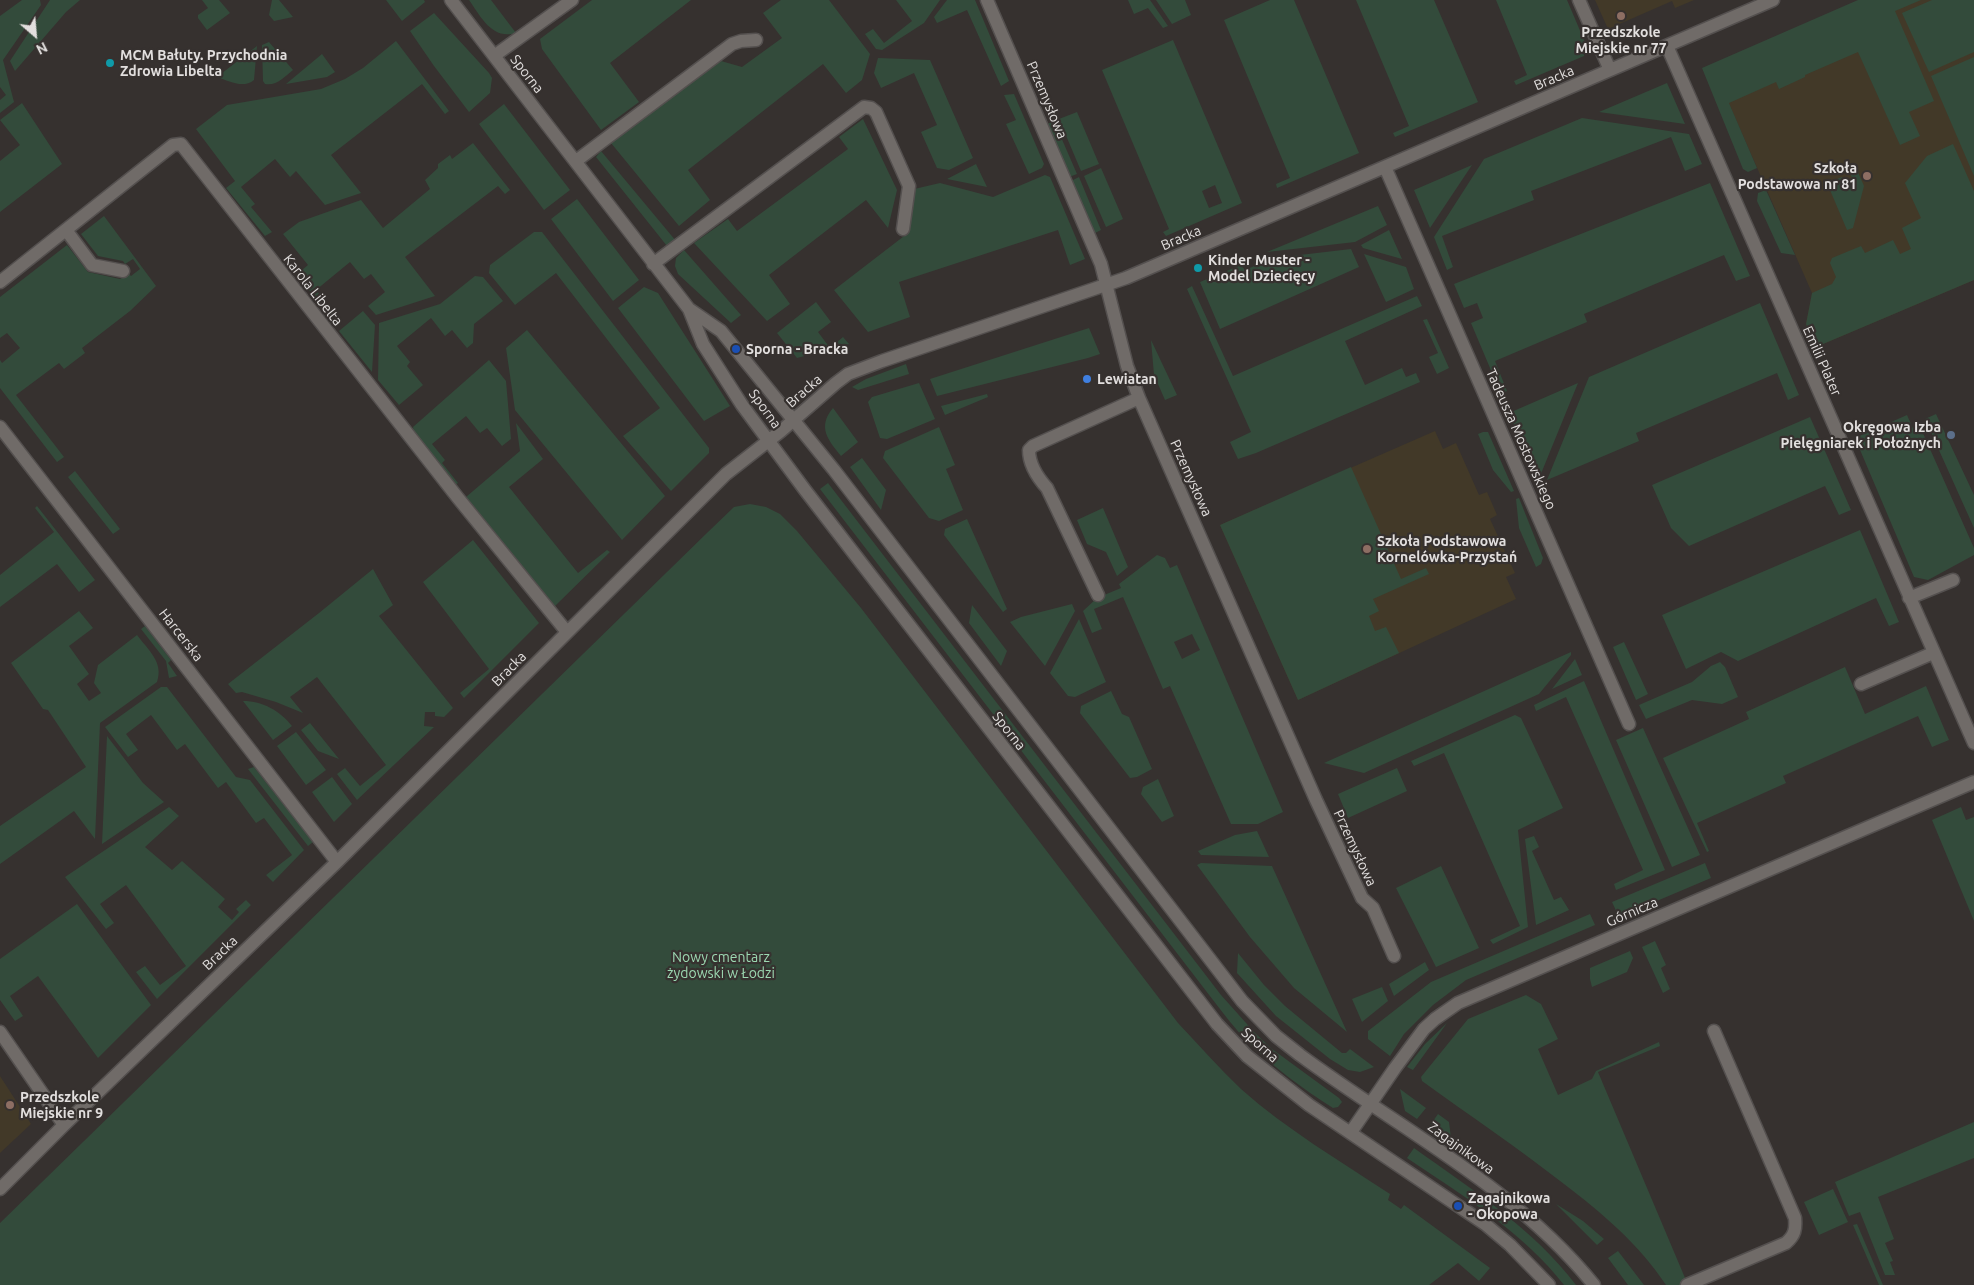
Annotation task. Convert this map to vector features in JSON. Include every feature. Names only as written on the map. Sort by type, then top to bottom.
[{"type":"street","name":"Sporna","points":[[451,0],[689,310],[703,344],[742,405],[768,440],[1217,1024],[1234,1044],[1277,1081],[1351,1132]]},
{"type":"street","points":[[494,56],[572,0]]},
{"type":"street","name":"Przemysłowa","points":[[987,0],[1097,255],[1107,286],[1127,366],[1139,398],[1316,800],[1362,898],[1373,908],[1394,956]]},
{"type":"street","points":[[1578,0],[1610,70]]},
{"type":"street","name":"Bracka","points":[[0,1189],[337,862],[726,474],[827,390],[857,370],[1107,286],[1774,0]]},
{"type":"street","points":[[576,161],[732,44],[756,40]]},
{"type":"street","name":"Emilii Plater","points":[[1667,46],[1974,743]]},
{"type":"street","points":[[653,264],[864,107],[871,108],[876,112],[909,186],[903,229]]},
{"type":"street","name":"Karola Libelta","points":[[0,282],[173,145],[181,144],[458,498],[567,632]]},
{"type":"street","name":"Tadeusza Mostowskiego","points":[[1385,167],[1629,724]]},
{"type":"street","points":[[66,230],[92,265],[124,271]]},
{"type":"street","name":"Sporna","points":[[689,310],[721,331],[840,478],[1242,1001],[1276,1036],[1323,1072],[1370,1104]]},
{"type":"street","points":[[1098,595],[1047,488],[1037,477],[1029,450],[1033,446],[1139,398]]},
{"type":"street","name":"Harcerska","points":[[0,427],[337,862]]},
{"type":"street","points":[[1909,598],[1953,580]]},
{"type":"street","points":[[1861,684],[1933,653]]},
{"type":"street","name":"Górnicza","points":[[1351,1132],[1424,1029],[1458,1003],[1974,782]]},
{"type":"street","points":[[0,1032],[64,1125]]},
{"type":"street","points":[[1686,1285],[1786,1242],[1793,1237],[1796,1229],[1795,1218],[1714,1032]]},
{"type":"street","name":"Zagajnikowa","points":[[1370,1104],[1414,1133],[1523,1212],[1559,1245],[1594,1285]]},
{"type":"street","points":[[1351,1132],[1485,1224],[1516,1251],[1549,1285]]},
{"type":"shaded area","name":"Przedszkole Miejskie nr 77","points":[[1595,0],[1694,0],[1675,8],[1672,1],[1608,29]]},
{"type":"shaded area","name":"Szkoła Podstawowa nr 81","points":[[1904,0],[1974,0],[1974,280],[1816,347],[1806,324],[1812,293],[1719,81]]},
{"type":"shaded area","name":"Szkoła Podstawowa Kornelówka-Przystań","points":[[1435,431],[1443,449],[1456,443],[1479,495],[1487,492],[1497,515],[1490,519],[1515,573],[1506,577],[1516,599],[1298,700],[1220,525]]},
{"type":"shaded area","name":"Przedszkole Miejskie nr 9","points":[[0,1076],[31,1124],[0,1153]]},
{"type":"green space","points":[[22,0],[40,0],[41,5],[3,60],[14,102],[0,113],[0,100],[6,95],[0,87],[0,16]]},
{"type":"green space","points":[[50,0],[80,0],[66,12],[15,71],[10,61]]},
{"type":"green space","points":[[202,0],[219,0],[230,13],[207,30],[198,18],[198,15],[208,8]]},
{"type":"green space","points":[[272,0],[279,0],[293,17],[274,21],[269,15]]},
{"type":"green space","points":[[386,0],[424,0],[425,2],[402,21]]},
{"type":"green space","points":[[469,0],[491,0],[516,33],[500,33],[488,26]]},
{"type":"green space","points":[[592,0],[691,0],[610,63],[639,102],[601,130],[542,49],[540,39]]},
{"type":"green space","points":[[781,0],[829,0],[870,54],[862,80],[846,93],[823,64],[688,170],[710,200],[679,226],[611,143],[721,61],[742,67],[782,38],[763,13]]},
{"type":"green space","points":[[896,0],[940,0],[924,23],[882,50],[876,49],[865,34],[873,29],[884,43],[912,21]]},
{"type":"green space","points":[[947,0],[975,0],[1009,81],[1001,86],[967,10],[937,23],[934,17]]},
{"type":"green space","points":[[1128,0],[1150,0],[1168,26],[1163,28],[1148,8],[1134,14]]},
{"type":"green space","points":[[1156,0],[1185,0],[1191,15],[1172,24]]},
{"type":"green space","points":[[1270,0],[1294,0],[1359,153],[1277,188],[1276,184],[1290,178],[1224,20]]},
{"type":"green space","points":[[1356,0],[1434,0],[1478,102],[1395,137],[1393,133],[1409,126]]},
{"type":"green space","points":[[1496,0],[1567,0],[1587,47],[1584,56],[1516,85],[1514,81],[1527,75]]},
{"type":"green space","points":[[1858,0],[1921,0],[1895,11],[1934,101],[1909,112],[1920,136],[1900,145],[1858,52],[1805,75],[1805,77],[1779,89],[1776,82],[1729,103],[1757,168],[1748,172],[1743,169],[1702,68]]},
{"type":"green space","points":[[1932,0],[1974,0],[1974,52],[1929,72],[1902,13]]},
{"type":"green space","points":[[434,13],[492,78],[490,93],[469,112],[410,31]]},
{"type":"green space","points":[[1173,40],[1242,203],[1166,236],[1163,232],[1169,229],[1102,70]],"holes":[[[1215,185],[1222,203],[1209,208],[1202,191]]]},
{"type":"green space","points":[[396,41],[449,111],[445,114],[422,84],[331,155],[361,193],[325,205],[296,171],[290,177],[275,159],[241,187],[255,204],[251,207],[272,232],[265,236],[226,188],[235,181],[196,129],[227,105],[321,89],[345,79],[363,68]]},
{"type":"green space","points":[[269,42],[293,70],[273,84],[265,84],[263,81],[262,45]]},
{"type":"green space","points":[[257,46],[254,80],[250,83],[241,84],[217,77]]},
{"type":"green space","points":[[322,54],[335,72],[327,77],[286,84]]},
{"type":"green space","points":[[1974,57],[1974,176],[1931,76]]},
{"type":"green space","points":[[878,58],[930,60],[973,158],[949,170],[937,168],[921,132],[937,125],[914,73],[881,88],[874,73]]},
{"type":"green space","points":[[1667,83],[1685,124],[1599,112]]},
{"type":"green space","points":[[1014,94],[1044,164],[1042,168],[1029,174],[1006,124],[1016,120],[1004,95]]},
{"type":"green space","points":[[22,103],[62,164],[0,212],[0,161],[20,145],[0,120]]},
{"type":"green space","points":[[504,104],[570,190],[544,210],[479,124]]},
{"type":"green space","points":[[1077,112],[1099,164],[1081,171],[1059,119]]},
{"type":"green space","points":[[1582,118],[1689,134],[1702,164],[1685,171],[1671,137],[1531,191],[1534,200],[1442,236],[1453,267],[1447,270],[1434,237],[1484,159]]},
{"type":"green space","points":[[863,119],[897,190],[888,228],[866,200],[769,275],[790,304],[767,321],[694,243],[728,219],[737,231],[848,149],[839,137]]},
{"type":"green space","points":[[1054,121],[1077,174],[1069,177],[1047,124]]},
{"type":"green space","points":[[473,143],[510,190],[505,194],[498,186],[405,257],[435,296],[376,315],[368,306],[385,292],[371,274],[364,279],[350,262],[316,290],[329,306],[325,309],[296,275],[308,265],[283,234],[299,222],[361,200],[383,228],[430,189],[425,180],[438,168],[438,164],[450,155],[452,159]]},
{"type":"green space","points":[[1953,144],[1974,191],[1974,280],[1816,347],[1806,324],[1812,293],[1832,284],[1836,277],[1830,263],[1832,258],[1861,246],[1865,253],[1893,240],[1900,254],[1911,249],[1902,228],[1921,218],[1905,183],[1927,156]]},
{"type":"green space","points":[[601,151],[676,241],[667,246],[596,157]]},
{"type":"green space","points":[[976,164],[987,187],[947,179]]},
{"type":"green space","points":[[1472,165],[1430,228],[1414,190]]},
{"type":"green space","points":[[1101,168],[1123,219],[1106,227],[1084,176]]},
{"type":"green space","points":[[1857,170],[1864,186],[1853,228],[1847,230],[1827,183],[1842,177],[1845,184],[1853,180],[1850,173]]},
{"type":"green space","points":[[1045,175],[1050,177],[1085,259],[1070,265],[1058,230],[899,282],[910,317],[868,332],[834,290],[908,233],[910,190],[940,183],[993,197]]},
{"type":"green space","points":[[1079,177],[1101,230],[1093,234],[1071,181]]},
{"type":"green space","points":[[1710,183],[1750,276],[1736,281],[1724,255],[1584,314],[1587,322],[1495,361],[1507,391],[1501,394],[1471,323],[1483,318],[1477,303],[1464,308],[1454,284]]},
{"type":"green space","points":[[1766,190],[1795,255],[1781,253],[1757,201],[1758,193]]},
{"type":"green space","points":[[577,199],[639,280],[613,301],[551,219]]},
{"type":"green space","points":[[1378,206],[1387,225],[1355,242],[1267,252]]},
{"type":"green space","points":[[104,216],[156,286],[130,311],[82,348],[85,353],[64,369],[59,363],[16,395],[64,457],[57,462],[0,388],[0,360],[2,363],[20,348],[7,333],[0,338],[0,297],[67,245],[88,272],[120,279],[128,273],[131,276],[140,269],[133,259],[125,264],[123,261],[98,256],[81,234]]},
{"type":"green space","points":[[1389,230],[1402,259],[1363,248],[1361,245]]},
{"type":"green space","points":[[534,232],[542,232],[709,448],[709,453],[671,491],[623,436],[660,408],[556,273],[515,305],[489,273],[490,265]]},
{"type":"green space","points":[[1351,249],[1359,267],[1220,329],[1200,282],[1241,265],[1245,270],[1259,264],[1257,260]]},
{"type":"green space","points":[[684,250],[741,315],[731,323],[678,274],[675,266],[676,258]]},
{"type":"green space","points":[[1364,254],[1406,267],[1414,289],[1386,302]]},
{"type":"green space","points":[[475,276],[483,277],[503,301],[474,324],[473,343],[467,348],[452,330],[445,336],[431,318],[397,346],[410,362],[407,366],[423,385],[399,405],[378,380],[379,323],[440,304]]},
{"type":"green space","points":[[1192,286],[1233,376],[1417,296],[1422,306],[1345,341],[1365,385],[1402,368],[1406,377],[1416,373],[1420,382],[1238,459],[1230,442],[1251,432],[1187,289]]},
{"type":"green space","points":[[644,287],[658,293],[730,406],[704,421],[618,308]]},
{"type":"green space","points":[[816,302],[831,322],[818,332],[830,348],[843,337],[849,344],[797,358],[777,333]]},
{"type":"green space","points":[[1760,303],[1799,395],[1788,400],[1777,373],[1636,433],[1639,441],[1547,480],[1589,377]]},
{"type":"green space","points":[[363,311],[375,325],[372,372],[339,331]]},
{"type":"green space","points":[[1427,319],[1449,368],[1437,374],[1429,357],[1438,353],[1423,320]]},
{"type":"green space","points":[[1089,328],[1100,354],[1088,358],[937,396],[930,379]]},
{"type":"green space","points":[[527,330],[665,496],[622,540],[515,410],[506,348]]},
{"type":"green space","points":[[1151,340],[1177,395],[1165,400],[1154,375]]},
{"type":"green space","points":[[489,360],[506,381],[511,439],[502,446],[487,428],[480,433],[466,416],[432,444],[445,460],[442,463],[458,483],[455,485],[414,434],[413,427]]},
{"type":"green space","points":[[906,364],[909,374],[858,390],[852,387],[866,379]]},
{"type":"green space","points":[[919,383],[935,419],[887,439],[880,438],[868,402],[872,397]]},
{"type":"green space","points":[[1578,383],[1538,481],[1509,413]]},
{"type":"green space","points":[[987,394],[988,397],[945,415],[941,406]]},
{"type":"green space","points":[[833,408],[858,442],[841,456],[829,439],[825,427],[828,415]]},
{"type":"green space","points":[[1936,414],[1974,495],[1974,528],[1925,419]]},
{"type":"green space","points":[[1907,415],[1915,433],[1922,431],[1974,548],[1974,555],[1928,580],[1914,577],[1855,438]]},
{"type":"green space","points":[[1810,417],[1851,510],[1839,515],[1825,486],[1689,546],[1671,528],[1652,485]]},
{"type":"green space","points":[[516,423],[543,459],[509,487],[578,573],[607,550],[610,552],[555,606],[466,497],[520,451]]},
{"type":"green space","points":[[939,427],[955,465],[946,469],[963,510],[939,521],[929,518],[883,458],[885,451]]},
{"type":"green space","points":[[1488,432],[1514,491],[1511,492],[1493,470],[1478,434]]},
{"type":"green space","points":[[862,458],[886,490],[881,510],[850,467]]},
{"type":"green space","points":[[1351,467],[1401,579],[1426,568],[1429,574],[1373,599],[1379,611],[1369,616],[1375,631],[1386,627],[1399,653],[1298,700],[1220,525]]},
{"type":"green space","points":[[75,471],[120,529],[113,534],[68,477]]},
{"type":"green space","points":[[828,483],[1221,995],[1272,1049],[1339,1098],[1342,1102],[1338,1107],[1333,1108],[1278,1069],[1248,1042],[1230,1021],[820,489]]},
{"type":"green space","points":[[1519,498],[1543,558],[1541,564],[1536,567],[1519,528],[1516,499]]},
{"type":"green space","name":"Nowy cmentarz żydowski w Łodzi","points":[[750,504],[766,507],[780,514],[797,531],[861,608],[1178,1023],[1241,1089],[1258,1104],[1314,1144],[1390,1194],[1388,1200],[1401,1209],[1404,1205],[1490,1268],[1479,1281],[1458,1263],[1429,1285],[0,1285],[0,1223],[734,507]]},
{"type":"green space","points":[[37,506],[95,580],[79,592],[57,564],[0,607],[0,575],[54,532],[35,508]]},
{"type":"green space","points":[[1103,508],[1128,567],[1117,576],[1106,552],[1087,544],[1077,520]]},
{"type":"green space","points":[[967,519],[1007,609],[1003,612],[944,535],[945,529]]},
{"type":"green space","points":[[1860,530],[1899,622],[1889,626],[1876,598],[1738,661],[1721,652],[1686,669],[1662,615]]},
{"type":"green space","points":[[473,540],[539,623],[464,698],[460,693],[489,669],[423,582]]},
{"type":"green space","points":[[1157,555],[1165,558],[1170,568],[1177,565],[1283,812],[1258,824],[1231,824],[1170,686],[1163,689],[1123,597],[1094,609],[1102,629],[1092,633],[1083,611],[1097,598],[1121,588],[1119,584]],"holes":[[[1192,634],[1200,650],[1182,659],[1174,642]]]},
{"type":"green space","points":[[373,569],[393,605],[379,616],[453,708],[444,717],[435,716],[435,712],[425,712],[424,726],[434,727],[357,800],[337,774],[345,768],[360,786],[386,765],[317,677],[290,697],[303,713],[276,702],[242,692],[236,693],[228,684]]},
{"type":"green space","points":[[1072,604],[1075,611],[1045,666],[1010,622],[1021,617]]},
{"type":"green space","points":[[972,605],[1007,651],[1001,666],[969,623]]},
{"type":"green space","points":[[79,611],[93,628],[69,646],[89,674],[77,684],[89,701],[101,693],[94,683],[98,665],[137,635],[157,662],[159,675],[157,682],[100,723],[95,839],[74,811],[0,864],[0,826],[86,767],[48,710],[43,709],[11,663]]},
{"type":"green space","points":[[1079,619],[1106,682],[1075,697],[1068,696],[1050,673]]},
{"type":"green space","points":[[145,626],[171,660],[168,663],[177,676],[169,678],[166,661],[141,629]]},
{"type":"green space","points":[[1624,642],[1648,694],[1636,700],[1613,647]]},
{"type":"green space","points":[[1571,652],[1571,655],[1539,694],[1364,773],[1324,763]]},
{"type":"green space","points":[[1575,659],[1582,675],[1552,689]]},
{"type":"green space","points":[[1720,662],[1725,667],[1738,697],[1722,704],[1692,700],[1646,719],[1639,705],[1692,682],[1711,666]]},
{"type":"green space","points":[[1845,667],[1865,714],[1926,686],[1949,740],[1932,747],[1918,716],[1783,776],[1786,783],[1697,823],[1709,851],[1707,852],[1663,758],[1749,719],[1746,712]]},
{"type":"green space","points":[[1584,681],[1665,870],[1616,890],[1614,884],[1643,870],[1566,697],[1536,711],[1534,705]]},
{"type":"green space","points":[[161,687],[167,687],[236,777],[250,780],[304,850],[273,882],[266,875],[292,855],[264,818],[256,823],[226,782],[218,788],[185,744],[177,750],[151,715],[126,734],[138,750],[128,757],[105,727]]},
{"type":"green space","points":[[1111,691],[1122,714],[1129,717],[1152,769],[1137,777],[1130,778],[1080,713],[1081,706]]},
{"type":"green space","points":[[243,701],[264,705],[276,711],[292,726],[273,740]]},
{"type":"green space","points":[[1515,715],[1521,718],[1563,808],[1518,830],[1528,927],[1493,944],[1490,940],[1520,926],[1444,753],[1414,766],[1411,761]]},
{"type":"green space","points":[[310,723],[339,759],[318,751],[301,730]]},
{"type":"green space","points":[[1643,728],[1700,855],[1672,867],[1616,740]]},
{"type":"green space","points":[[296,732],[326,770],[306,785],[277,746]]},
{"type":"green space","points":[[107,736],[143,783],[164,802],[102,844]]},
{"type":"green space","points":[[254,767],[313,842],[308,846],[248,769]]},
{"type":"green space","points":[[1397,768],[1407,791],[1348,818],[1338,794]]},
{"type":"green space","points":[[332,777],[352,804],[334,822],[312,792]]},
{"type":"green space","points":[[1158,779],[1174,816],[1162,822],[1141,794],[1143,787]]},
{"type":"green space","points":[[169,807],[179,816],[145,847],[172,870],[182,861],[225,899],[218,907],[232,920],[239,912],[236,909],[246,900],[251,905],[157,999],[136,972],[145,966],[160,985],[186,966],[126,885],[100,904],[114,923],[106,929],[65,877]]},
{"type":"green space","points":[[1961,807],[1966,820],[1974,817],[1974,921],[1932,820]]},
{"type":"green space","points":[[1257,831],[1269,857],[1201,855],[1198,851],[1235,835]]},
{"type":"green space","points":[[1534,836],[1539,847],[1532,851],[1554,900],[1561,897],[1569,910],[1536,925],[1525,839]]},
{"type":"green space","points":[[1201,863],[1272,866],[1347,1032],[1294,988],[1250,937],[1197,865]]},
{"type":"green space","points":[[1705,863],[1711,878],[1619,917],[1612,902]]},
{"type":"green space","points":[[1441,866],[1479,948],[1436,967],[1396,888]]},
{"type":"green space","points":[[77,904],[151,1005],[98,1058],[38,976],[10,996],[23,1016],[15,1021],[0,1000],[0,959]]},
{"type":"green space","points":[[1590,914],[1595,925],[1466,980],[1433,1005],[1404,1034],[1390,1056],[1368,1039],[1368,1031],[1431,982]]},
{"type":"green space","points":[[1655,941],[1666,965],[1661,968],[1670,989],[1663,993],[1642,947]]},
{"type":"green space","points":[[1630,951],[1633,958],[1627,972],[1592,987],[1590,968]]},
{"type":"green space","points":[[1238,953],[1264,985],[1285,1006],[1342,1053],[1346,1053],[1350,1049],[1374,1067],[1360,1072],[1348,1070],[1330,1059],[1276,1016],[1237,973]]},
{"type":"green space","points":[[1425,962],[1429,970],[1394,996],[1389,984]]},
{"type":"green space","points":[[1382,987],[1388,1001],[1362,1022],[1352,999]]},
{"type":"green space","points":[[1526,995],[1541,1004],[1558,1039],[1538,1049],[1558,1095],[1592,1079],[1596,1071],[1659,1042],[1660,1046],[1598,1072],[1688,1285],[1666,1285],[1632,1243],[1592,1206],[1422,1081],[1421,1077],[1468,1019]]},
{"type":"green space","points":[[1447,1023],[1413,1070],[1407,1067],[1425,1044]]},
{"type":"green space","points":[[1400,1089],[1426,1108],[1417,1119],[1405,1111]]},
{"type":"green space","points":[[1438,1114],[1449,1122],[1452,1146],[1428,1128]]},
{"type":"green space","points":[[1974,1122],[1974,1158],[1878,1197],[1894,1239],[1885,1243],[1893,1261],[1890,1262],[1895,1275],[1885,1275],[1860,1212],[1849,1216],[1835,1182]]},
{"type":"green space","points":[[1414,1148],[1479,1194],[1521,1227],[1541,1245],[1576,1285],[1564,1285],[1548,1266],[1511,1231],[1470,1200],[1407,1158]]},
{"type":"green space","points":[[1833,1189],[1848,1222],[1819,1235],[1804,1202]]},
{"type":"green space","points":[[1556,1204],[1583,1221],[1604,1239],[1597,1245]]},
{"type":"green space","points":[[1857,1224],[1883,1285],[1879,1285],[1853,1225]]},
{"type":"green space","points":[[1618,1251],[1644,1285],[1628,1285],[1608,1258]]},
{"type":"place","name":"Przedszkole Miejskie nr 77","points":[[1621,16]]},
{"type":"place","name":"MCM Bałuty. Przychodnia Zdrowia Libelta","points":[[110,63]]},
{"type":"place","name":"Szkoła Podstawowa nr 81","points":[[1867,176]]},
{"type":"place","name":"Kinder Muster - Model Dziecięcy","points":[[1198,268]]},
{"type":"place","name":"Sporna - Bracka","points":[[736,349]]},
{"type":"place","name":"Lewiatan","points":[[1087,379]]},
{"type":"place","name":"Okręgowa Izba Pielęgniarek i Położnych","points":[[1951,435]]},
{"type":"place","name":"Szkoła Podstawowa Kornelówka-Przystań","points":[[1367,549]]},
{"type":"place","name":"Przedszkole Miejskie nr 9","points":[[10,1105]]},
{"type":"place","name":"Zagajnikowa - Okopowa","points":[[1458,1206]]}]
